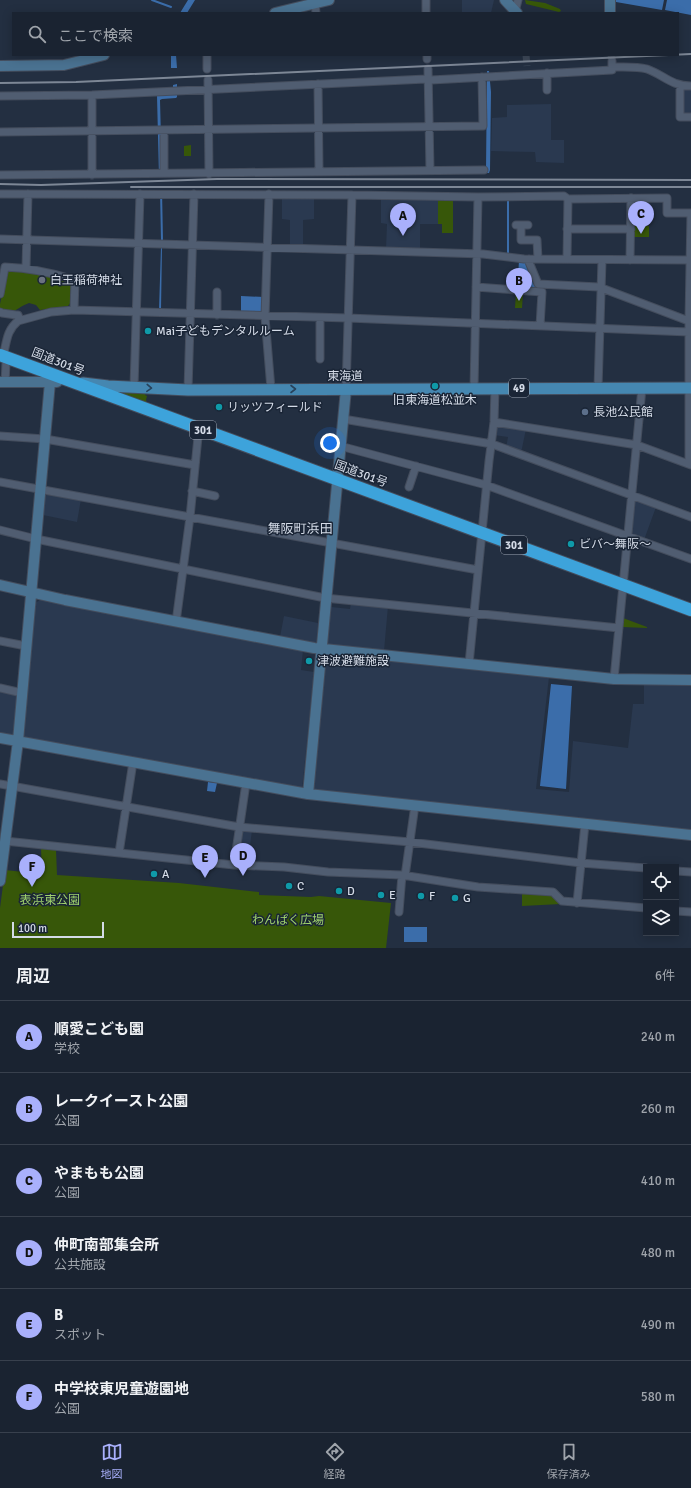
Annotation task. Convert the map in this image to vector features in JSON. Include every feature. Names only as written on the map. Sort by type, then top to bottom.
[{"type":"highway","name":"国道301号","points":[[3,358],[52,378],[69,381],[691,610]]},
{"type":"main road","name":"東海道","points":[[69,381],[92,384],[188,390],[690,388]]},
{"type":"street","points":[[283,12],[315,8],[329,0]]},
{"type":"street","points":[[426,0],[426,12]]},
{"type":"street","points":[[505,0],[516,12]]},
{"type":"street","points":[[516,12],[518,0]]},
{"type":"street","points":[[610,0],[610,12]]},
{"type":"street","points":[[0,66],[64,65],[100,56]]},
{"type":"street","points":[[207,56],[208,69]]},
{"type":"street","points":[[0,96],[92,95],[486,77],[612,70],[612,64],[642,68],[680,86],[691,86]]},
{"type":"street","points":[[527,66],[527,74]]},
{"type":"street","points":[[428,69],[430,170]]},
{"type":"street","points":[[547,73],[547,90]]},
{"type":"street","points":[[0,132],[483,126],[486,77]]},
{"type":"street","points":[[208,80],[209,174]]},
{"type":"street","points":[[318,84],[319,171]]},
{"type":"street","points":[[680,86],[680,117],[691,117]]},
{"type":"street","points":[[92,95],[92,175]]},
{"type":"street","points":[[161,130],[162,173]]},
{"type":"street","points":[[0,175],[484,170]]},
{"type":"street","points":[[0,194],[269,194],[478,197],[564,196],[568,199],[667,198],[667,213],[691,213],[689,464],[637,446],[494,422]]},
{"type":"street","points":[[26,268],[28,194]]},
{"type":"street","points":[[134,387],[140,194]]},
{"type":"street","points":[[188,390],[194,194]]},
{"type":"street","points":[[269,194],[265,317],[270,389]]},
{"type":"street","points":[[308,794],[325,621],[325,598],[346,389],[352,195]]},
{"type":"street","points":[[474,388],[478,197]]},
{"type":"street","points":[[630,260],[631,198]]},
{"type":"street","points":[[567,259],[568,199]]},
{"type":"street","points":[[522,225],[521,240],[538,240],[538,259]]},
{"type":"street","points":[[567,229],[630,229]]},
{"type":"street","points":[[0,239],[477,254],[529,259],[691,260]]},
{"type":"street","points":[[529,259],[538,284],[601,287],[689,320]]},
{"type":"street","points":[[598,388],[602,260]]},
{"type":"street","points":[[0,294],[5,267],[46,271],[75,280],[74,310]]},
{"type":"street","points":[[476,287],[542,292],[540,326]]},
{"type":"street","points":[[217,292],[217,315]]},
{"type":"street","points":[[0,881],[5,841],[3,824],[12,786],[18,741],[45,439],[52,378],[2,382],[6,337],[15,323],[20,320],[57,311],[74,310],[265,317],[348,318],[689,332]]},
{"type":"street","points":[[0,312],[18,315],[20,320]]},
{"type":"street","points":[[320,318],[320,359]]},
{"type":"street","points":[[470,664],[486,485],[494,422],[494,388]]},
{"type":"street","points":[[614,679],[642,388]]},
{"type":"street","points":[[343,419],[492,444],[691,517]]},
{"type":"street","points":[[176,622],[184,569],[198,437],[201,429]]},
{"type":"street","points":[[0,436],[45,439],[195,465]]},
{"type":"street","points":[[340,446],[486,485],[691,559]]},
{"type":"street","points":[[409,487],[416,466]]},
{"type":"street","points":[[0,482],[478,570]]},
{"type":"street","points":[[192,491],[215,496]]},
{"type":"street","points":[[0,530],[36,539],[325,598],[619,628]]},
{"type":"street","points":[[0,585],[65,600],[322,649],[614,679],[691,680]]},
{"type":"street","points":[[0,641],[26,646]]},
{"type":"street","points":[[0,688],[22,693]]},
{"type":"street","points":[[0,738],[308,794],[691,835]]},
{"type":"street","points":[[119,853],[133,762]]},
{"type":"street","points":[[234,865],[246,783]]},
{"type":"street","points":[[0,784],[239,827],[410,842],[581,863],[643,868]]},
{"type":"street","points":[[399,912],[415,805]]},
{"type":"street","points":[[577,903],[585,824]]},
{"type":"street","points":[[5,841],[234,865],[284,867],[332,872],[404,876],[478,887],[553,892],[562,901],[577,903],[643,908]]},
{"type":"street","points":[[679,871],[691,872]]},
{"type":"street","points":[[679,910],[691,912]]},
{"type":"shaded area","points":[[462,0],[494,0],[491,12],[462,12]]},
{"type":"shaded area","points":[[691,88],[691,116],[682,116],[681,89]]},
{"type":"shaded area","points":[[551,104],[551,140],[564,140],[564,163],[536,162],[535,152],[491,151],[492,118],[507,117],[507,105]]},
{"type":"shaded area","points":[[282,196],[314,197],[314,219],[303,220],[303,246],[290,246],[290,220],[282,219]]},
{"type":"shaded area","points":[[381,198],[438,199],[438,224],[420,224],[420,250],[386,249],[387,224],[381,223]]},
{"type":"shaded area","points":[[495,424],[526,429],[521,453],[506,448],[508,437],[494,435]]},
{"type":"shaded area","points":[[45,492],[81,499],[77,522],[43,515]]},
{"type":"shaded area","points":[[634,499],[656,507],[644,540],[631,535]]},
{"type":"shaded area","points":[[42,599],[303,650],[301,670],[314,672],[302,789],[26,738],[23,735],[35,603]]},
{"type":"shaded area","points":[[351,603],[388,606],[384,651],[327,645],[331,607],[350,609]]},
{"type":"shaded area","points":[[284,616],[318,623],[316,644],[280,637]]},
{"type":"shaded area","points":[[327,654],[549,677],[536,789],[569,792],[573,741],[628,748],[633,704],[644,704],[644,684],[691,684],[691,831],[313,790]]},
{"type":"shaded area","points":[[0,690],[18,694],[15,734],[12,736],[0,733]]},
{"type":"shaded area","points":[[241,830],[252,830],[250,846],[238,845]]},
{"type":"green space","points":[[525,0],[545,3],[560,9],[561,11],[559,12],[526,4]]},
{"type":"green space","points":[[191,145],[191,156],[184,156],[184,146]]},
{"type":"green space","points":[[438,199],[453,200],[453,233],[442,233],[442,224],[438,224]]},
{"type":"green space","points":[[633,226],[649,226],[649,237],[633,237]]},
{"type":"green space","points":[[26,269],[73,281],[71,302],[68,306],[40,310],[36,305],[29,303],[14,311],[0,309],[7,271]]},
{"type":"green space","points":[[516,293],[523,293],[522,308],[515,308]]},
{"type":"green space","points":[[147,390],[145,395],[147,396],[147,404],[111,392]]},
{"type":"green space","points":[[623,618],[647,627],[647,628],[622,627]]},
{"type":"green space","name":"表浜東公園","points":[[41,848],[56,850],[57,875],[179,883],[259,892],[259,895],[319,896],[391,903],[386,948],[0,948],[0,908],[5,870],[42,874]]},
{"type":"green space","points":[[522,893],[551,895],[561,904],[522,906]]},
{"type":"water","points":[[188,0],[195,0],[188,12],[181,12]]},
{"type":"water","points":[[616,0],[664,0],[662,10],[616,2]]},
{"type":"water","points":[[667,0],[691,0],[691,15],[665,10]]},
{"type":"water","points":[[171,56],[176,56],[177,68],[171,68]]},
{"type":"water","points":[[487,71],[489,71],[491,92],[489,173],[487,173],[486,170]]},
{"type":"water","points":[[177,84],[176,98],[160,100],[162,177],[159,177],[157,96],[159,94],[173,93],[173,85]]},
{"type":"water","points":[[160,190],[162,190],[163,241],[161,241]]},
{"type":"water","points":[[507,198],[509,198],[509,253],[507,254]]},
{"type":"water","points":[[161,247],[161,310],[159,310]]},
{"type":"water","points":[[519,261],[526,262],[541,286],[541,290],[529,289],[530,277],[518,276]]},
{"type":"water","points":[[241,296],[264,297],[264,313],[241,313]]},
{"type":"water","points":[[551,684],[572,686],[566,789],[540,786]]},
{"type":"water","points":[[208,782],[217,783],[215,792],[207,791]]},
{"type":"water","points":[[404,927],[427,927],[427,942],[404,942]]},
{"type":"waterway","points":[[152,0],[171,7]]},
{"type":"tunnel","points":[[526,56],[527,66]]},
{"type":"tunnel","points":[[611,56],[612,61]]},
{"type":"railway","points":[[679,55],[691,54]]},
{"type":"railway","points":[[0,83],[76,82],[647,56]]},
{"type":"railway","points":[[0,184],[41,185],[217,179],[691,180]]},
{"type":"railway","points":[[131,187],[691,187]]},
{"type":"place","name":"やまもも公園","points":[[641,234]]},
{"type":"place","name":"順愛こども園","points":[[403,236]]},
{"type":"place","name":"白王稲荷神社","points":[[42,280]]},
{"type":"place","name":"レークイースト公園","points":[[519,301]]},
{"type":"place","name":"Mai子どもデンタルルーム","points":[[148,331]]},
{"type":"place","name":"旧東海道松並木","points":[[435,386]]},
{"type":"place","name":"リッツフィールド","points":[[219,407]]},
{"type":"place","name":"長池公民館","points":[[585,412]]},
{"type":"place","name":"ビバ～舞阪～","points":[[571,544]]},
{"type":"place","name":"津波避難施設","points":[[309,661]]},
{"type":"place","name":"A","points":[[154,874]]},
{"type":"place","name":"仲町南部集会所","points":[[243,876]]},
{"type":"place","name":"B","points":[[205,878]]},
{"type":"place","name":"C","points":[[289,886]]},
{"type":"place","name":"中学校東児童遊園地","points":[[32,887]]},
{"type":"place","name":"D","points":[[339,891]]},
{"type":"place","name":"E","points":[[381,895]]},
{"type":"place","name":"F","points":[[421,896]]},
{"type":"place","name":"G","points":[[455,898]]},
{"type":"district","name":"舞阪町浜田","points":[[300,529]]},
{"type":"park label","name":"わんぱく広場","points":[[288,920]]}]
